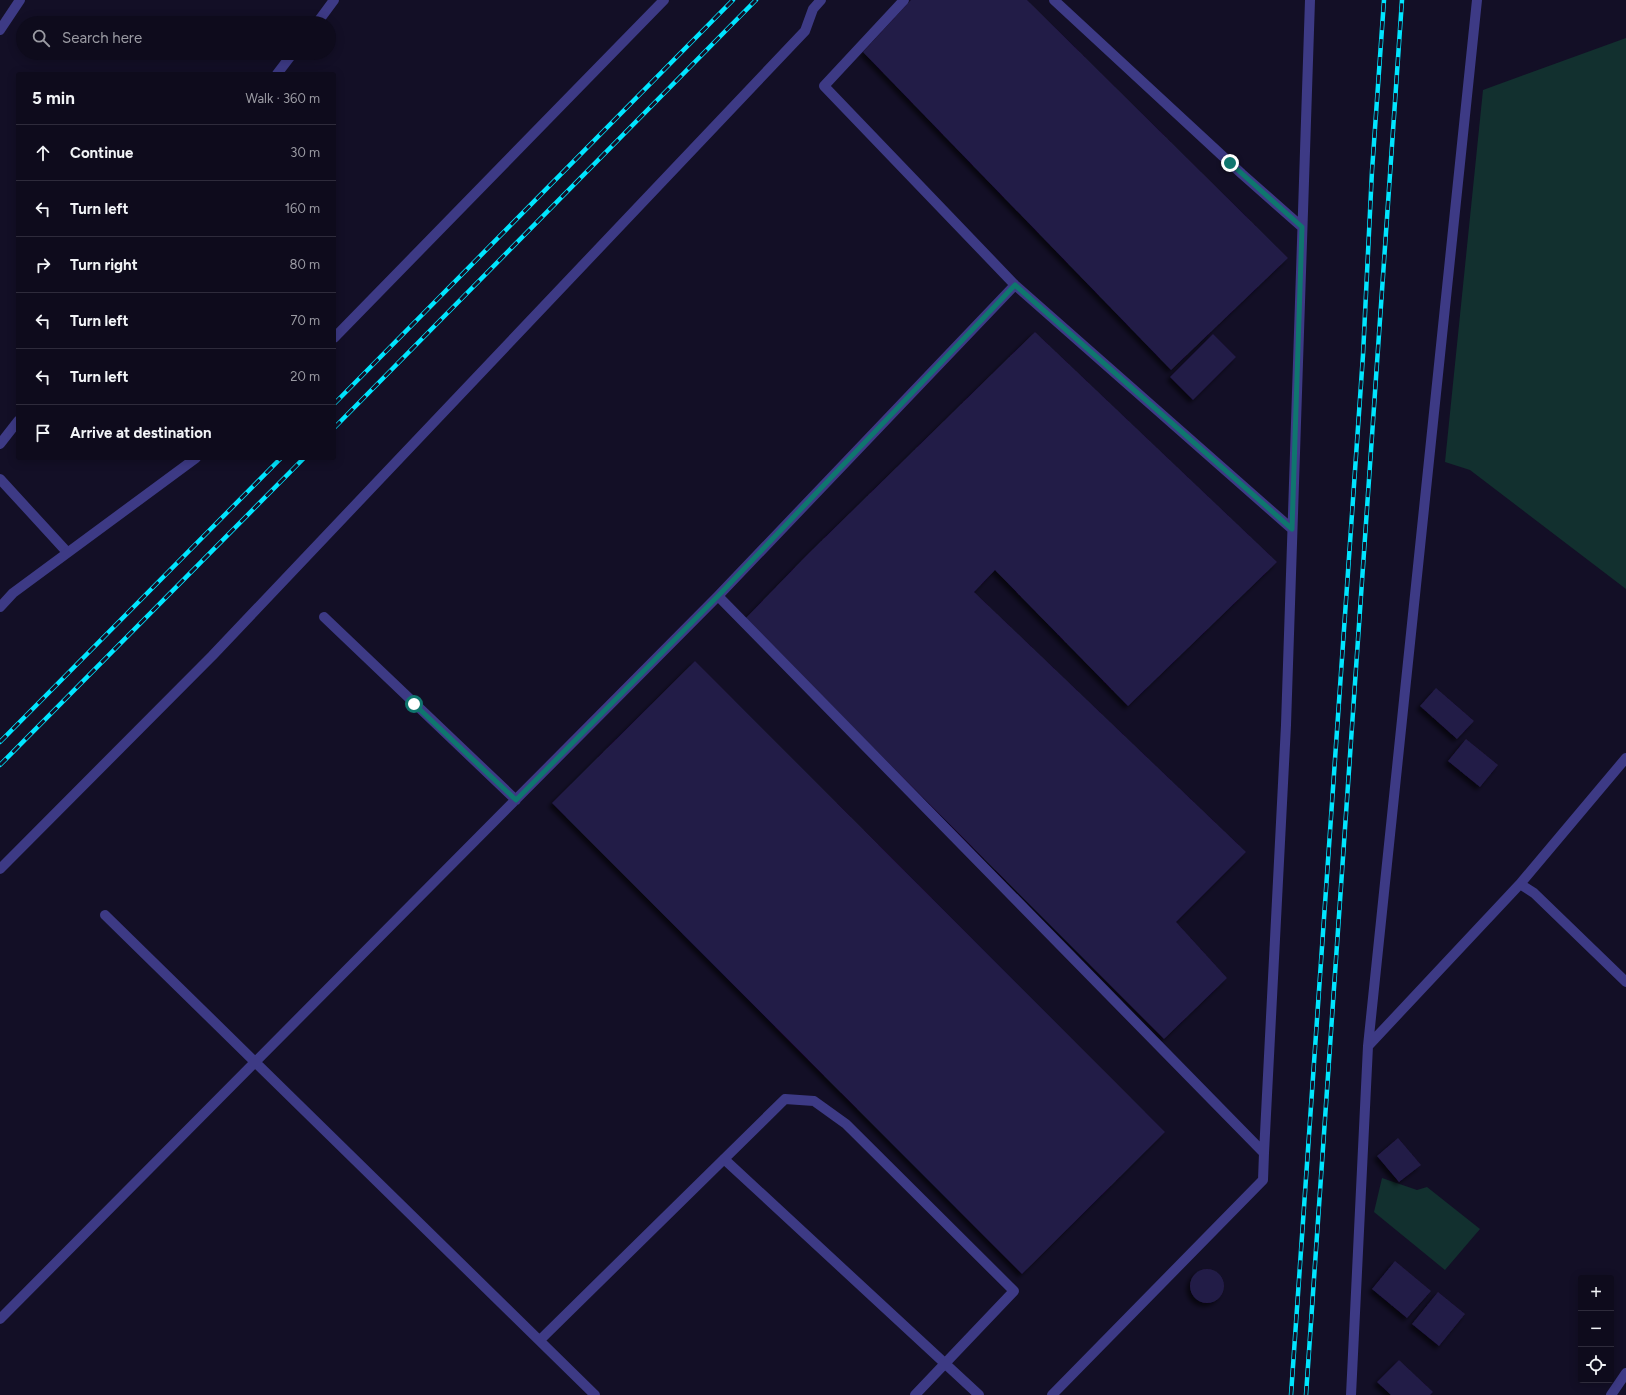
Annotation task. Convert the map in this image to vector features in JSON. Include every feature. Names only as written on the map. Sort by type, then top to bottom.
[{"type":"street","points":[[0,30],[20,0]]},
{"type":"street","points":[[322,16],[334,0]]},
{"type":"street","points":[[336,336],[664,0]]},
{"type":"street","points":[[0,869],[212,656],[805,31],[813,9],[821,0]]},
{"type":"street","points":[[904,0],[824,86],[1015,285],[1292,529]]},
{"type":"street","points":[[1054,0],[1242,174],[1302,227]]},
{"type":"street","points":[[1052,1395],[1263,1180],[1286,725],[1310,0]]},
{"type":"street","points":[[1350,1395],[1368,1046],[1477,0]]},
{"type":"street","points":[[279,72],[288,60]]},
{"type":"street","points":[[0,1319],[718,596],[1015,285]]},
{"type":"street","points":[[0,444],[16,424]]},
{"type":"street","points":[[0,607],[12,593],[193,460]]},
{"type":"street","points":[[0,479],[67,552]]},
{"type":"street","points":[[718,596],[1264,1153]]},
{"type":"street","points":[[324,618],[516,800]]},
{"type":"street","points":[[1368,1046],[1520,884],[1626,758]]},
{"type":"street","points":[[1520,884],[1534,893],[1626,982]]},
{"type":"street","points":[[105,915],[595,1395]]},
{"type":"street","points":[[540,1340],[785,1099],[814,1101],[846,1124],[1014,1291],[915,1395]]},
{"type":"street","points":[[724,1159],[980,1395]]},
{"type":"street","points":[[1611,1395],[1626,1373]]},
{"type":"green space","points":[[1626,38],[1626,589],[1470,470],[1445,462],[1483,90]]},
{"type":"green space","points":[[1382,1178],[1417,1190],[1427,1187],[1480,1229],[1445,1270],[1374,1212]]},
{"type":"building","points":[[911,0],[1027,0],[1288,258],[1171,370],[863,52]]},
{"type":"building","points":[[1035,332],[1277,562],[1128,706],[995,570],[974,592],[1246,852],[1176,922],[1227,978],[1164,1039],[745,619],[806,556]]},
{"type":"building","points":[[1213,334],[1236,357],[1193,400],[1170,377]]},
{"type":"building","points":[[695,661],[1165,1132],[1022,1274],[552,803]]},
{"type":"building","points":[[1436,688],[1474,721],[1457,739],[1420,706]]},
{"type":"building","points":[[1466,739],[1498,765],[1480,787],[1448,761]]},
{"type":"building","points":[[1398,1138],[1421,1165],[1399,1182],[1377,1156]]},
{"type":"building","points":[[1395,1261],[1431,1291],[1407,1318],[1372,1289]]},
{"type":"building","points":[[1207,1269],[1219,1274],[1224,1286],[1219,1298],[1207,1303],[1195,1298],[1190,1286],[1195,1274]]},
{"type":"building","points":[[1438,1292],[1465,1314],[1439,1346],[1412,1324]]},
{"type":"building","points":[[1399,1360],[1433,1392],[1430,1395],[1391,1395],[1377,1382]]},
{"type":"railway","points":[[336,402],[733,0]]},
{"type":"railway","points":[[336,426],[756,0]]},
{"type":"railway","points":[[1291,1395],[1363,355],[1372,171],[1384,0]]},
{"type":"railway","points":[[1306,1395],[1402,0]]},
{"type":"railway","points":[[0,742],[279,460]]},
{"type":"railway","points":[[0,765],[302,460]]},
{"type":"route","points":[[414,704],[516,800],[718,596],[1015,285],[1292,529],[1302,227],[1230,163]]}]
